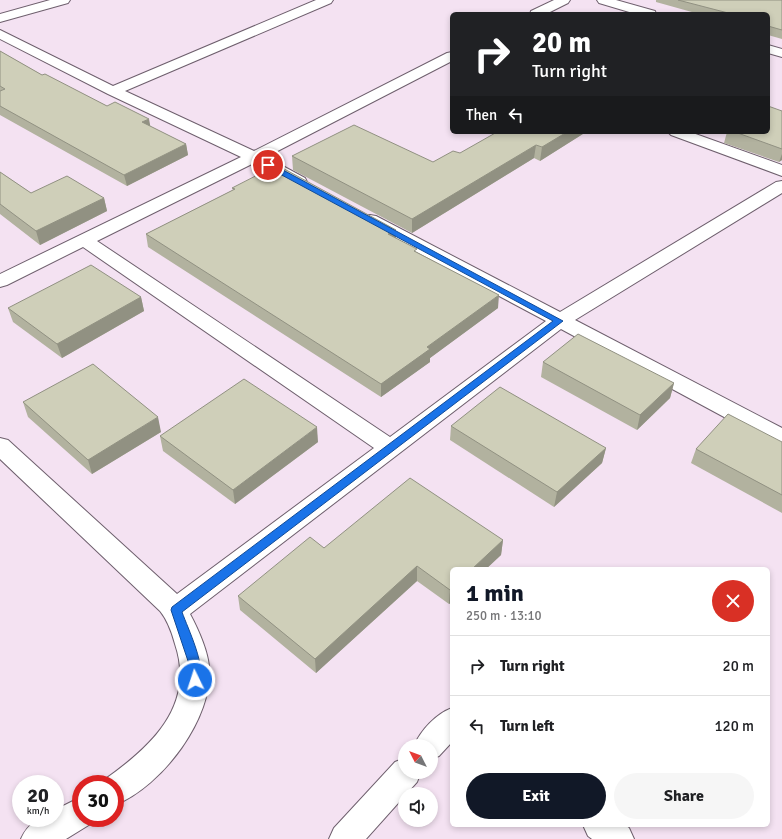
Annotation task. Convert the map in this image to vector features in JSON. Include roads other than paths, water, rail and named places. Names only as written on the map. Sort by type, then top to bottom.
[{"type":"street","points":[[0,18],[64,0]]},
{"type":"street","points":[[113,91],[327,0]]},
{"type":"street","points":[[540,12],[564,0]]},
{"type":"street","points":[[603,0],[643,12]]},
{"type":"street","points":[[0,34],[113,91],[254,157],[316,191]]},
{"type":"street","points":[[770,50],[782,53]]},
{"type":"street","points":[[1,280],[254,157],[450,57]]},
{"type":"street","points":[[681,134],[782,171]]},
{"type":"street","points":[[176,610],[558,321],[782,186]]},
{"type":"street","points":[[358,213],[558,321],[782,438]]},
{"type":"street","points":[[84,240],[390,448]]},
{"type":"street","points":[[0,446],[176,610],[195,664],[195,680],[186,714],[176,732],[163,750],[147,766],[124,783]]},
{"type":"street","points":[[435,739],[450,723]]},
{"type":"street","points":[[345,839],[400,779]]},
{"type":"street","points":[[37,839],[72,818]]},
{"type":"street","points":[[602,827],[618,839]]}]
